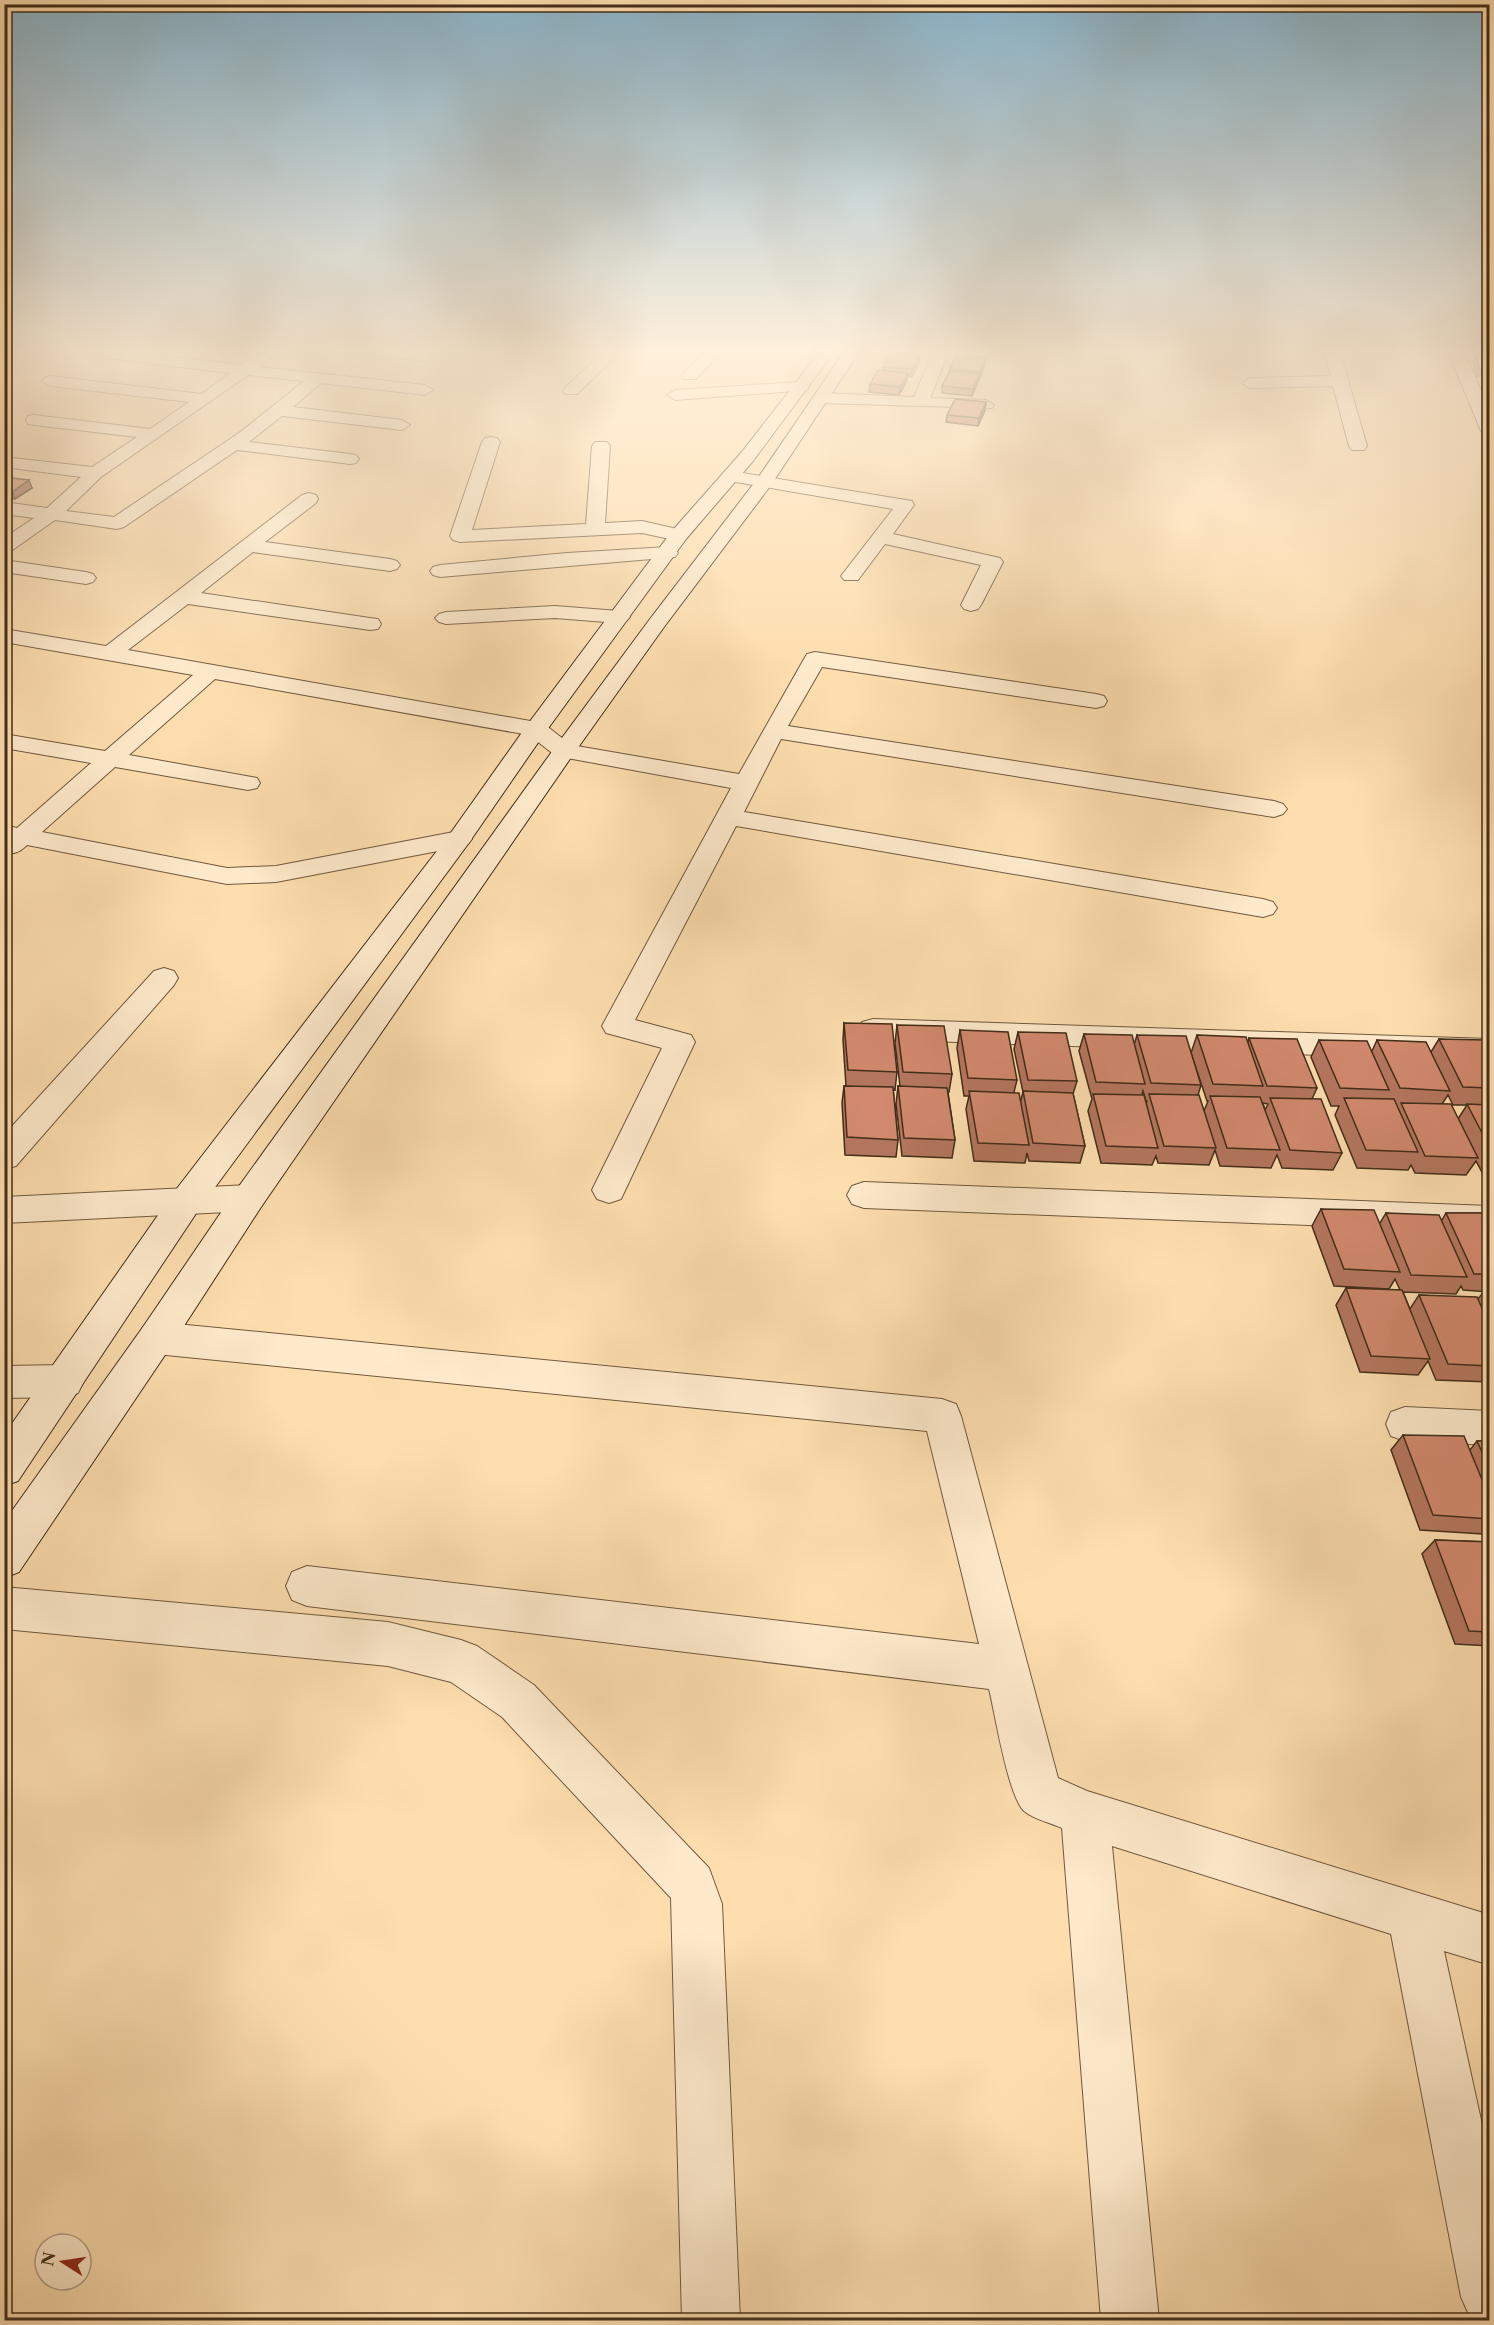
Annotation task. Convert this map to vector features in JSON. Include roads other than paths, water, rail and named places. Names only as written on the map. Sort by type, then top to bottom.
[{"type":"street","points":[[4,547],[50,515],[95,473],[118,458]]},
{"type":"street","points":[[4,508],[117,523],[216,458]]},
{"type":"street","points":[[338,458],[350,459]]},
{"type":"street","points":[[485,458],[460,536],[652,527],[674,544]]},
{"type":"street","points":[[595,529],[600,458]]},
{"type":"street","points":[[4,1468],[187,1200],[459,839],[536,729],[674,544],[748,458]]},
{"type":"street","points":[[4,1558],[156,1338],[249,1198],[564,751],[657,623],[765,481],[777,458]]},
{"type":"street","points":[[4,462],[95,473]]},
{"type":"street","points":[[730,476],[905,504],[851,576]]},
{"type":"street","points":[[111,653],[309,499]]},
{"type":"street","points":[[881,537],[993,562],[971,605]]},
{"type":"street","points":[[440,572],[567,559],[674,544]]},
{"type":"street","points":[[249,546],[390,565]]},
{"type":"street","points":[[4,566],[86,578]]},
{"type":"street","points":[[185,597],[370,624]]},
{"type":"street","points":[[446,618],[546,612],[594,612],[619,617]]},
{"type":"street","points":[[4,635],[536,729],[564,751],[746,783]]},
{"type":"street","points":[[609,1190],[680,1042],[617,1026],[774,731],[815,659],[1096,701]]},
{"type":"street","points":[[11,840],[111,759],[211,671]]},
{"type":"street","points":[[774,731],[1274,809]]},
{"type":"street","points":[[4,741],[248,783]]},
{"type":"street","points":[[729,817],[1263,908]]},
{"type":"street","points":[[11,840],[244,877],[276,874],[459,839]]},
{"type":"street","points":[[4,1157],[164,978]]},
{"type":"street","points":[[873,1029],[1490,1050]]},
{"type":"street","points":[[864,1195],[1490,1220]]},
{"type":"street","points":[[4,1210],[249,1198]]},
{"type":"street","points":[[156,1338],[942,1416],[1037,1791],[1085,1814],[1490,1940]]},
{"type":"street","points":[[4,1383],[65,1381]]},
{"type":"street","points":[[1405,1424],[1490,1428]]},
{"type":"street","points":[[307,1587],[1007,1669]]},
{"type":"street","points":[[4,1608],[388,1644],[461,1662],[518,1701],[569,1758],[692,1886],[697,1904],[711,2320]]},
{"type":"street","points":[[1085,1814],[1130,2320]]},
{"type":"street","points":[[1412,1916],[1490,2297]]}]
